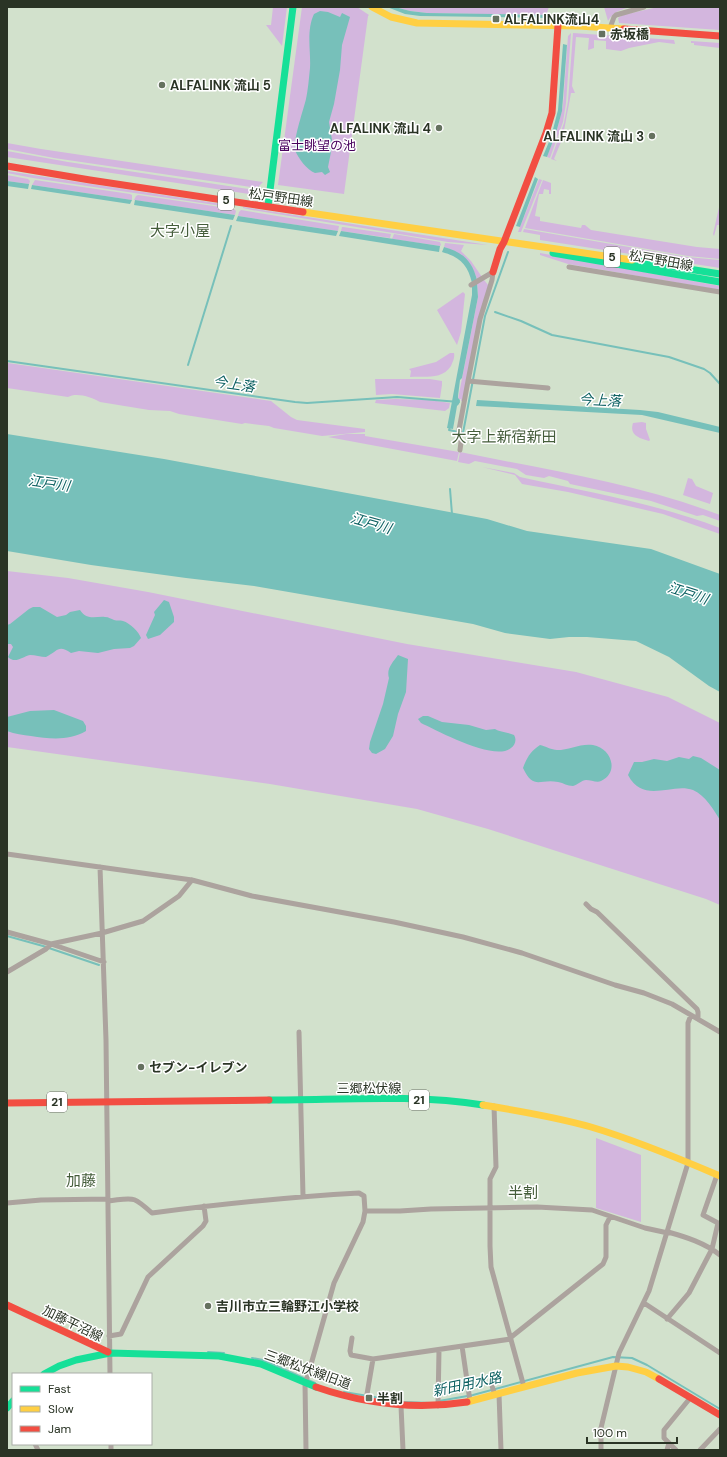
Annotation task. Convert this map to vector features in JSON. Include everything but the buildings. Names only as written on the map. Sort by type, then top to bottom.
[{"type":"main road","points":[[268,206],[294,7]]},
{"type":"main road","points":[[372,7],[392,17],[417,23],[610,28],[720,36]]},
{"type":"main road","points":[[493,272],[500,249],[546,133],[552,113],[558,26]]},
{"type":"main road","name":"松戸野田線","points":[[7,166],[720,274]]},
{"type":"main road","name":"松戸野田線","points":[[504,242],[512,246],[720,282]]},
{"type":"main road","name":"三郷松伏線","points":[[7,1103],[433,1100],[494,1106],[536,1113],[591,1127],[640,1143],[719,1175]]},
{"type":"main road","name":"加藤平沼線","points":[[7,1305],[110,1353]]},
{"type":"main road","name":"三郷松伏線旧道","points":[[110,1353],[219,1356],[236,1358],[306,1379],[330,1392],[401,1406],[438,1402],[495,1392],[616,1364],[646,1372],[720,1415]]},
{"type":"main road","name":"加藤平沼線","points":[[46,1373],[68,1363],[110,1353]]},
{"type":"street","points":[[610,28],[616,15],[644,7]]},
{"type":"street","points":[[569,267],[720,292]]},
{"type":"street","points":[[471,285],[493,272]]},
{"type":"street","points":[[460,450],[461,442],[459,432],[471,382],[480,319],[493,272]]},
{"type":"street","points":[[471,382],[548,388]]},
{"type":"street","points":[[7,854],[192,880],[252,896],[336,910],[428,929],[522,953],[615,985],[644,993],[672,1004],[720,1032]]},
{"type":"street","points":[[100,867],[107,1102],[110,1373]]},
{"type":"street","points":[[7,972],[46,949],[51,944],[102,933],[144,921],[179,896],[192,880]]},
{"type":"street","points":[[586,904],[590,909],[597,912],[697,1009],[698,1019]]},
{"type":"street","points":[[7,932],[51,944],[104,962]]},
{"type":"street","points":[[601,1450],[601,1428],[619,1353],[649,1291],[668,1233],[688,1162],[688,1022],[691,1015]]},
{"type":"street","points":[[299,1032],[303,1196]]},
{"type":"street","points":[[494,1106],[496,1167],[490,1179],[491,1267],[523,1385]]},
{"type":"street","points":[[667,1319],[689,1293],[712,1249],[718,1223],[703,1215],[719,1175]]},
{"type":"street","points":[[7,1203],[41,1200],[108,1200],[133,1198],[139,1201],[152,1214],[204,1206],[303,1196],[359,1193],[364,1196],[365,1211],[363,1222],[334,1283],[306,1379],[306,1450]]},
{"type":"street","points":[[109,1336],[121,1334],[148,1277],[203,1226],[206,1221],[204,1206]]},
{"type":"street","points":[[365,1211],[537,1208],[592,1210],[645,1228],[691,1239],[712,1249],[720,1255]]},
{"type":"street","points":[[352,1338],[351,1355],[373,1359],[511,1338],[602,1264],[606,1257],[606,1225],[610,1217]]},
{"type":"street","points":[[644,1303],[720,1353]]},
{"type":"street","points":[[462,1346],[469,1397]]},
{"type":"street","points":[[438,1402],[439,1350]]},
{"type":"street","points":[[366,1399],[373,1359]]},
{"type":"street","points":[[495,1392],[501,1450]]},
{"type":"street","points":[[676,1450],[664,1438],[664,1430],[691,1397]]},
{"type":"street","points":[[401,1406],[403,1450]]},
{"type":"street","points":[[700,1450],[720,1429]]},
{"type":"street","points":[[667,1450],[669,1443]]},
{"type":"green space","points":[[273,7],[287,7],[282,46],[266,25],[271,25]]},
{"type":"green space","name":"富士眺望の池","points":[[302,7],[357,7],[369,15],[344,194],[278,185]]},
{"type":"green space","points":[[395,7],[549,7],[546,15],[427,13]]},
{"type":"green space","points":[[604,7],[630,7],[615,13],[608,21]]},
{"type":"green space","points":[[658,7],[720,7],[720,30],[619,23],[618,18],[623,15]]},
{"type":"green space","points":[[571,33],[566,103],[563,122],[550,158],[547,157],[557,130],[563,106],[568,36]]},
{"type":"green space","points":[[573,33],[674,40],[675,44],[659,42],[621,51],[606,49],[606,41],[594,40],[594,48],[588,50],[589,38],[576,37],[572,86],[575,93],[571,93],[563,136],[567,139],[563,137],[554,159],[557,161],[551,159],[564,123],[568,101]]},
{"type":"green space","points":[[691,41],[720,43],[720,48],[694,45]]},
{"type":"green space","points":[[7,143],[263,182],[257,188],[54,158],[7,149]]},
{"type":"green space","points":[[7,151],[68,162],[255,190],[249,194],[7,157]]},
{"type":"green space","points":[[7,171],[235,206],[222,206],[33,178],[7,173]]},
{"type":"green space","points":[[7,175],[28,179],[30,181],[29,184],[7,181]]},
{"type":"green space","points":[[539,179],[542,180],[521,232],[518,232]]},
{"type":"green space","points":[[35,180],[130,194],[132,195],[132,200],[32,185]]},
{"type":"green space","points":[[543,180],[551,183],[551,194],[549,194],[549,190],[544,189],[543,194],[539,194],[535,216],[540,217],[540,221],[581,228],[582,225],[585,225],[591,230],[697,247],[720,249],[720,259],[688,256],[525,228]]},
{"type":"green space","points":[[138,195],[234,209],[236,211],[235,215],[134,200]]},
{"type":"green space","points":[[720,203],[720,225],[717,225],[714,236],[713,234]]},
{"type":"green space","points":[[243,207],[488,245],[448,242],[252,210]]},
{"type":"green space","points":[[241,210],[339,226],[338,231],[238,216]]},
{"type":"green space","points":[[342,227],[391,234],[390,238],[341,231]]},
{"type":"green space","points":[[524,229],[687,257],[720,260],[720,268],[540,240],[540,235],[523,232]]},
{"type":"green space","points":[[394,234],[440,242],[441,245],[392,239]]},
{"type":"green space","points":[[445,243],[464,245],[461,251],[471,261],[482,277],[477,280],[469,263],[460,255],[444,247]]},
{"type":"green space","points":[[540,253],[720,286],[720,290],[568,264],[540,255]]},
{"type":"green space","points":[[484,280],[489,286],[463,401],[461,401],[461,399],[458,399],[478,297],[477,283]]},
{"type":"green space","points":[[463,292],[465,294],[461,332],[457,345],[437,310]]},
{"type":"green space","points":[[450,353],[454,353],[454,360],[451,366],[443,373],[433,376],[410,377],[411,371],[409,369],[436,362]]},
{"type":"green space","points":[[7,362],[271,401],[297,420],[365,429],[365,432],[322,436],[269,426],[245,423],[242,424],[179,414],[170,411],[149,410],[100,402],[93,398],[80,395],[68,397],[7,388]]},
{"type":"green space","points":[[375,379],[430,379],[442,381],[440,398],[392,394],[376,395]]},
{"type":"green space","points":[[376,400],[430,400],[450,403],[449,408],[445,411],[375,403]]},
{"type":"green space","points":[[633,423],[646,423],[649,441],[638,437],[632,430]]},
{"type":"green space","points":[[346,434],[365,434],[365,436],[459,452],[457,461],[328,437]]},
{"type":"green space","points":[[460,452],[591,478],[656,494],[720,515],[720,521],[703,515],[697,516],[651,501],[570,484],[568,481],[549,476],[544,478],[526,475],[517,469],[475,461],[469,464],[458,462]]},
{"type":"green space","points":[[482,467],[514,473],[520,477],[646,505],[696,519],[720,528],[720,534],[663,514],[568,492],[522,484],[515,475]]},
{"type":"green space","points":[[688,478],[692,479],[696,486],[713,493],[710,504],[683,495]]},
{"type":"green space","points":[[7,571],[68,578],[148,592],[407,644],[576,672],[668,697],[720,723],[720,905],[706,899],[488,829],[417,809],[270,784],[7,747]]},
{"type":"green space","points":[[596,1138],[641,1155],[641,1222],[596,1208]]},
{"type":"water","points":[[387,7],[427,13],[553,16],[551,18],[420,16],[405,14]]},
{"type":"water","points":[[320,11],[328,12],[340,17],[342,13],[350,17],[342,45],[340,70],[329,122],[332,140],[328,167],[330,172],[325,175],[322,172],[315,173],[306,167],[295,150],[297,133],[308,88],[310,68],[310,27],[314,14]]},
{"type":"water","points":[[563,44],[567,45],[562,111],[547,157],[543,156],[551,137],[558,110]]},
{"type":"water","points":[[535,177],[538,179],[520,227],[516,226]]},
{"type":"water","points":[[7,181],[29,184],[28,189],[7,186]]},
{"type":"water","points":[[32,185],[132,200],[130,204],[31,189]]},
{"type":"water","points":[[135,200],[235,215],[233,220],[134,205]]},
{"type":"water","points":[[238,216],[338,231],[336,236],[236,221]]},
{"type":"water","points":[[341,231],[440,246],[439,252],[339,236]]},
{"type":"water","points":[[444,247],[461,254],[469,262],[477,280],[472,283],[468,271],[462,263],[454,256],[442,252]]},
{"type":"water","points":[[477,283],[478,297],[462,378],[460,380],[458,398],[460,400],[457,406],[453,429],[447,428],[472,295],[472,286]]},
{"type":"water","points":[[477,400],[658,412],[720,427],[720,433],[642,415],[476,406]]},
{"type":"water","name":"江戸川","points":[[7,434],[164,459],[487,519],[527,531],[651,549],[720,574],[720,692],[709,686],[669,657],[636,641],[587,637],[550,639],[505,633],[473,624],[254,586],[91,565],[7,551]]},
{"type":"water","points":[[164,600],[169,602],[174,617],[174,622],[160,635],[148,639],[146,635],[155,615],[154,612]]},
{"type":"water","points":[[33,607],[40,607],[57,617],[80,610],[89,617],[106,617],[123,621],[134,628],[141,638],[134,646],[130,648],[114,649],[98,653],[79,651],[71,653],[67,650],[58,649],[46,657],[30,655],[13,660],[8,657],[13,647],[11,644],[7,644],[7,625]]},
{"type":"water","points":[[398,655],[408,659],[406,692],[398,714],[393,736],[385,749],[376,754],[372,753],[369,749],[370,742],[383,704],[389,678],[388,672]]},
{"type":"water","points":[[54,710],[83,721],[86,726],[86,731],[66,738],[45,738],[16,734],[7,731],[7,717],[30,711]]},
{"type":"water","points":[[423,716],[428,716],[442,722],[469,725],[486,730],[495,729],[514,735],[515,742],[511,748],[503,751],[493,751],[480,748],[466,744],[421,723],[418,719]]},
{"type":"water","points":[[540,745],[557,750],[584,745],[599,747],[605,751],[611,761],[612,766],[610,772],[607,777],[601,781],[584,780],[573,786],[560,782],[534,781],[527,775],[523,768],[530,755]]},
{"type":"water","points":[[693,756],[701,758],[720,770],[720,820],[705,799],[693,790],[676,788],[650,791],[642,789],[635,784],[628,775],[634,762],[654,759],[667,761],[679,757],[689,759]]},
{"type":"waterway","points":[[188,365],[231,226]]},
{"type":"waterway","points":[[450,427],[449,430],[463,433],[485,316],[508,252]]},
{"type":"waterway","points":[[495,312],[521,321],[552,335],[669,357],[704,369],[720,384]]},
{"type":"waterway","name":"今上落","points":[[7,361],[295,402],[307,403],[397,397],[459,402]]},
{"type":"waterway","points":[[450,489],[452,514]]},
{"type":"waterway","points":[[7,936],[43,946],[99,965]]},
{"type":"waterway","name":"新田用水路","points":[[208,1352],[224,1353]]},
{"type":"waterway","name":"新田用水路","points":[[439,1401],[473,1395],[613,1357],[632,1358],[647,1365],[720,1409]]},
{"type":"waterway","name":"新田用水路","points":[[252,1358],[263,1360],[315,1383]]},
{"type":"waterway","name":"新田用水路","points":[[344,1392],[404,1402],[431,1403]]},
{"type":"traffic: fast","points":[[268,206],[293,7]]},
{"type":"traffic: fast","points":[[553,253],[720,282]]},
{"type":"traffic: fast","points":[[632,260],[720,274]]},
{"type":"traffic: fast","points":[[269,1100],[376,1098],[430,1100],[483,1105]]},
{"type":"traffic: fast","points":[[46,1373],[59,1366],[76,1360],[110,1353],[219,1356],[261,1364],[316,1387]]},
{"type":"traffic: fast","points":[[7,1408],[12,1402]]},
{"type":"traffic: slow","points":[[372,7],[391,17],[417,23],[579,26],[624,29]]},
{"type":"traffic: slow","points":[[303,212],[632,260]]},
{"type":"traffic: slow","points":[[483,1105],[578,1123],[640,1143],[720,1176]]},
{"type":"traffic: slow","points":[[467,1402],[577,1373],[616,1366],[628,1367],[646,1372],[659,1379]]},
{"type":"traffic: jam","points":[[493,272],[500,249],[546,133],[552,113],[558,25]]},
{"type":"traffic: jam","points":[[624,29],[720,36]]},
{"type":"traffic: jam","points":[[7,166],[303,212]]},
{"type":"traffic: jam","points":[[7,1103],[269,1100]]},
{"type":"traffic: jam","points":[[7,1305],[108,1352]]},
{"type":"traffic: jam","points":[[659,1379],[720,1415]]},
{"type":"traffic: jam","points":[[316,1387],[353,1398],[390,1404],[428,1405],[467,1402]]},
{"type":"place","name":"ALFALINK流山4","points":[[496,19]]},
{"type":"place","name":"赤坂橋","points":[[602,34]]},
{"type":"place","name":"ALFALINK 流山 5","points":[[162,85]]},
{"type":"place","name":"ALFALINK 流山 4","points":[[439,128]]},
{"type":"place","name":"ALFALINK 流山 3","points":[[652,136]]},
{"type":"place","name":"セブン-イレブン","points":[[141,1067]]},
{"type":"place","name":"吉川市立三輪野江小学校","points":[[208,1306]]},
{"type":"place","name":"半割","points":[[369,1398]]},
{"type":"district","name":"大字小屋","points":[[180,231]]},
{"type":"district","name":"大字上新宿新田","points":[[504,437]]},
{"type":"district","name":"加藤","points":[[81,1181]]},
{"type":"district","name":"半割","points":[[523,1193]]}]
